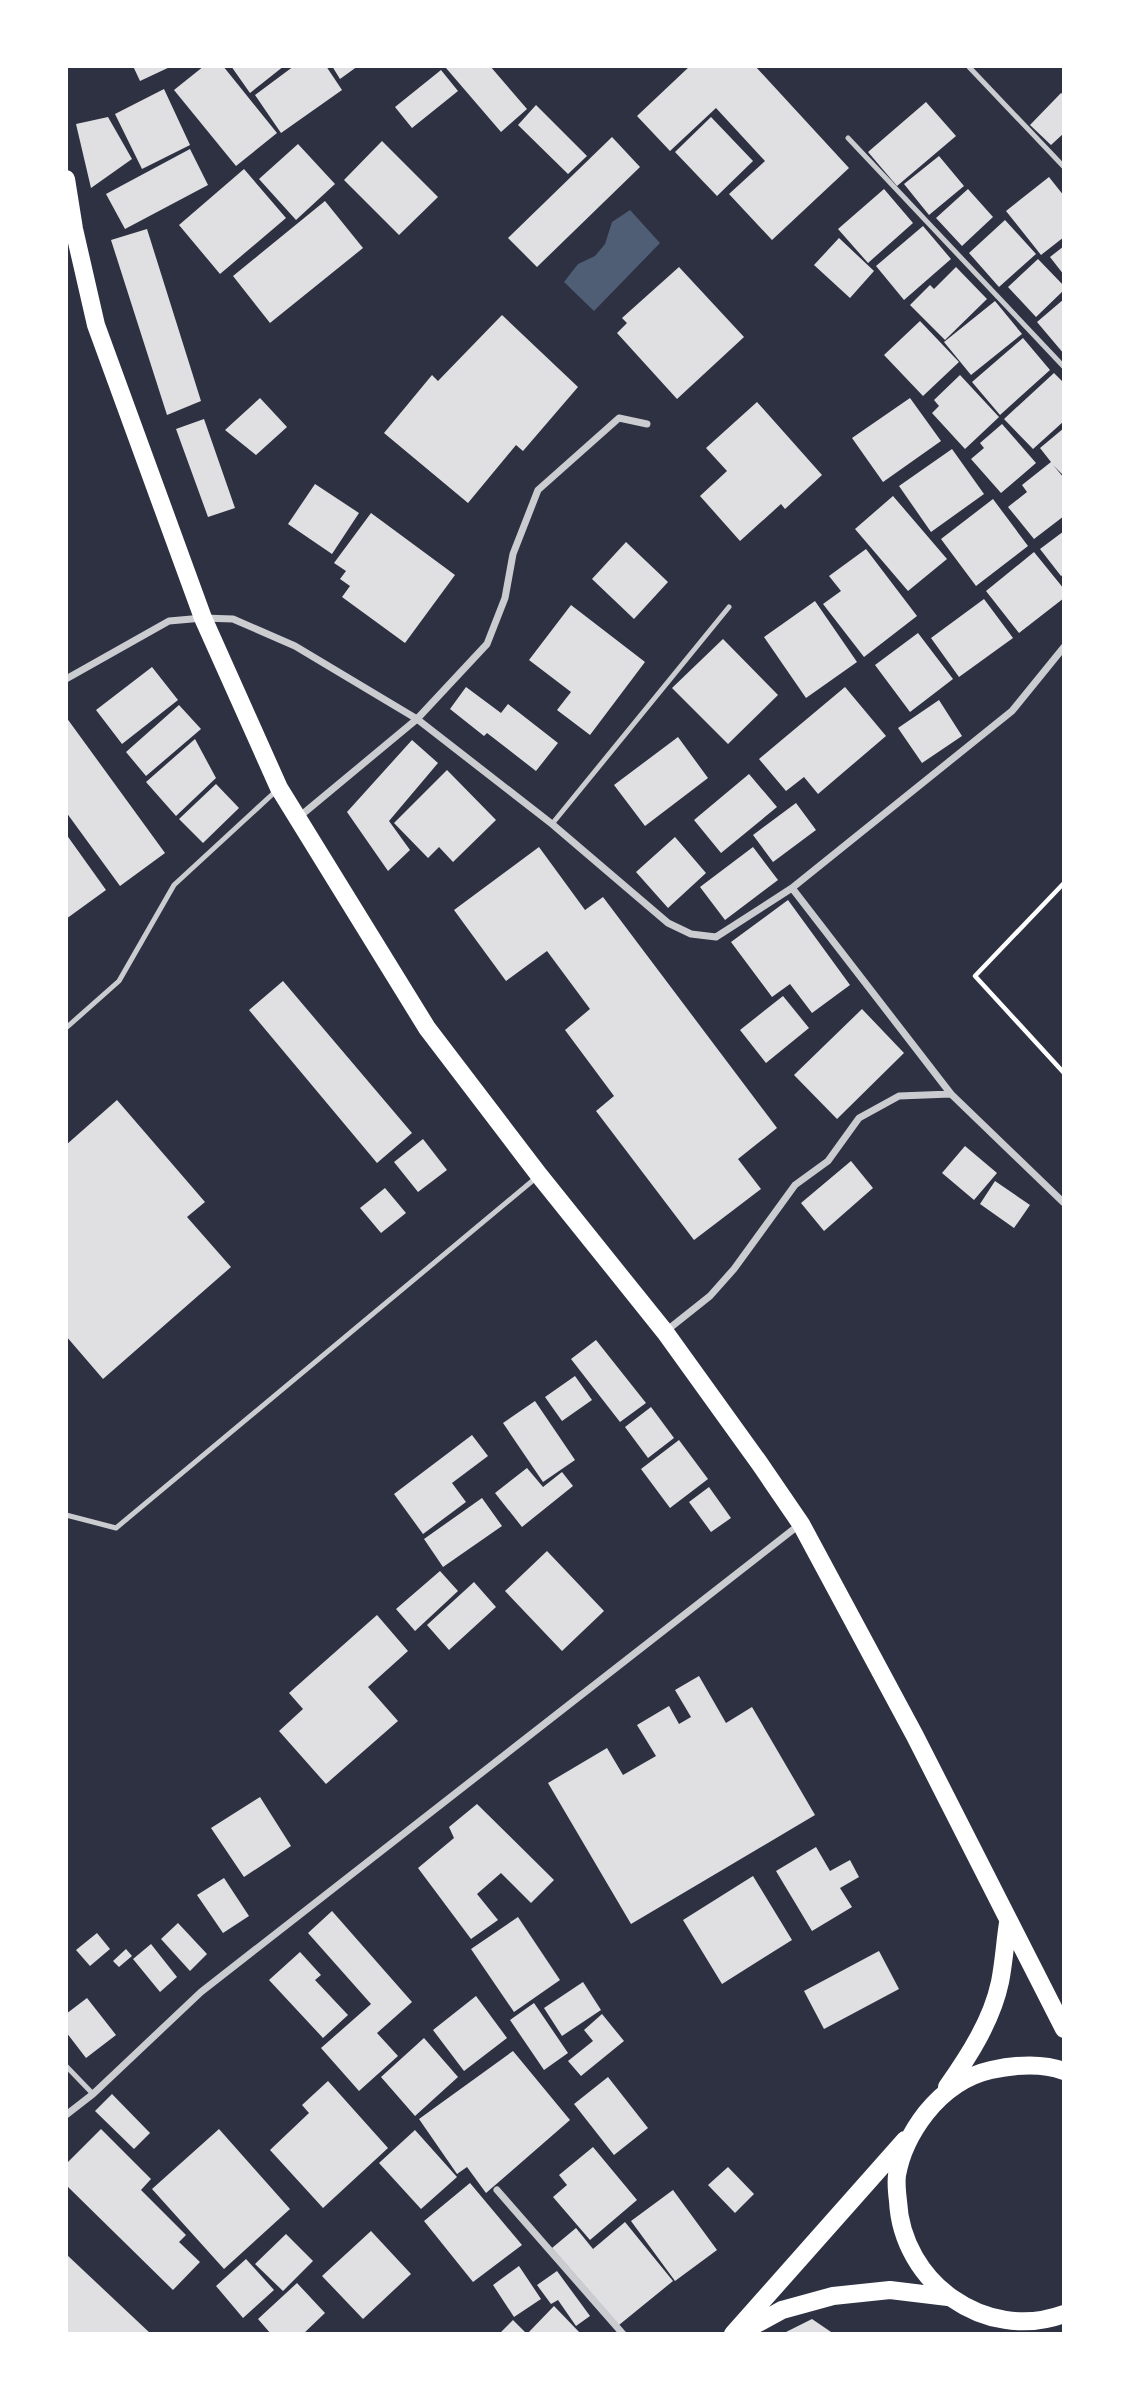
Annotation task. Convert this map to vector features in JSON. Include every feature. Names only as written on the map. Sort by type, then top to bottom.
[{"type":"main road","points":[[66,178],[74,229],[96,325],[203,618],[279,788],[427,1028],[539,1175],[665,1332],[801,1524],[915,1736],[1063,2028]]},
{"type":"main road","points":[[735,2333],[911,2132],[966,2060],[985,2023],[999,1984],[1008,1923]]},
{"type":"main road","points":[[942,2094],[976,2073],[1015,2064],[1063,2071]]},
{"type":"main road","points":[[911,2132],[897,2175],[899,2221],[916,2264],[948,2297],[976,2313],[998,2333]]},
{"type":"main road","points":[[735,2333],[782,2310],[833,2296],[890,2290],[948,2297]]},
{"type":"main road","points":[[976,2313],[1013,2322],[1050,2319],[1063,2314]]},
{"type":"street","points":[[297,818],[417,719],[487,644],[505,598],[513,554],[538,490],[619,418],[648,424]]},
{"type":"street","points":[[66,679],[169,621],[233,619],[295,646],[417,719],[552,824],[668,923],[691,934],[716,937],[793,888],[1012,711],[1063,647]]},
{"type":"street","points":[[793,888],[951,1094],[1063,1203]]},
{"type":"street","points":[[665,1332],[710,1296],[734,1269],[795,1185],[828,1161],[859,1118],[899,1096],[951,1094]]},
{"type":"street","points":[[66,2115],[93,2094],[201,1992],[801,1524]]},
{"type":"street","points":[[497,2190],[622,2333]]},
{"type":"lane","points":[[969,67],[1063,167]]},
{"type":"lane","points":[[848,138],[1063,367]]},
{"type":"lane","points":[[552,824],[729,607]]},
{"type":"lane","points":[[66,1028],[120,981],[174,885],[279,788]]},
{"type":"lane","points":[[66,1515],[116,1528],[539,1175]]},
{"type":"lane","points":[[66,2066],[93,2094]]},
{"type":"path","points":[[1063,883],[975,976],[1063,1073]]},
{"type":"water","points":[[630,210],[660,243],[594,311],[564,282],[578,264],[595,256],[605,244],[612,222]]},
{"type":"building","points":[[133,66],[172,66],[140,81]]},
{"type":"building","points":[[204,66],[223,66],[277,133],[236,166],[174,90]]},
{"type":"building","points":[[231,66],[284,66],[250,93]]},
{"type":"building","points":[[294,66],[326,66],[342,90],[281,133],[255,95]]},
{"type":"building","points":[[332,66],[358,66],[340,79]]},
{"type":"building","points":[[447,66],[490,66],[527,109],[501,132]]},
{"type":"building","points":[[690,66],[755,66],[849,168],[772,240],[729,194],[765,161],[716,108],[670,151],[637,116]]},
{"type":"building","points":[[441,70],[458,91],[412,128],[395,107]]},
{"type":"building","points":[[164,89],[190,145],[142,169],[115,114]]},
{"type":"building","points":[[1061,93],[1064,95],[1064,133],[1051,145],[1030,125]]},
{"type":"building","points":[[926,102],[956,136],[897,186],[868,152]]},
{"type":"building","points":[[536,105],[587,156],[568,174],[518,125]]},
{"type":"building","points":[[108,117],[132,159],[91,188],[76,124]]},
{"type":"building","points":[[711,117],[753,161],[717,196],[675,152]]},
{"type":"building","points":[[612,137],[640,167],[537,267],[508,238]]},
{"type":"building","points":[[382,141],[438,197],[399,235],[344,180]]},
{"type":"building","points":[[298,144],[335,184],[296,220],[259,179]]},
{"type":"building","points":[[190,149],[208,185],[125,229],[106,194]]},
{"type":"building","points":[[939,156],[964,186],[929,215],[904,184]]},
{"type":"building","points":[[244,169],[286,218],[220,274],[179,225]]},
{"type":"building","points":[[1049,177],[1064,196],[1064,237],[1041,255],[1006,211]]},
{"type":"building","points":[[884,189],[913,223],[868,263],[838,229]]},
{"type":"building","points":[[968,189],[993,217],[962,246],[936,218]]},
{"type":"building","points":[[325,201],[363,248],[270,323],[233,276]]},
{"type":"building","points":[[1005,220],[1036,254],[999,287],[969,253]]},
{"type":"building","points":[[923,226],[951,259],[904,300],[876,266]]},
{"type":"building","points":[[147,229],[201,401],[167,415],[111,240]]},
{"type":"building","points":[[839,238],[874,271],[850,298],[814,265]]},
{"type":"building","points":[[1064,246],[1064,275],[1050,257]]},
{"type":"building","points":[[1038,259],[1064,286],[1064,290],[1036,317],[1008,287]]},
{"type":"building","points":[[679,267],[744,337],[677,399],[617,333],[627,323],[622,318]]},
{"type":"building","points":[[956,267],[987,299],[945,340],[910,305],[930,285],[934,289]]},
{"type":"building","points":[[1064,299],[1064,354],[1037,322]]},
{"type":"building","points":[[995,301],[1022,334],[971,375],[944,342]]},
{"type":"building","points":[[502,315],[578,387],[523,451],[516,445],[468,503],[384,433],[432,375],[438,381]]},
{"type":"building","points":[[920,321],[959,362],[923,396],[884,355]]},
{"type":"building","points":[[1023,338],[1050,370],[1000,415],[972,382]]},
{"type":"building","points":[[1054,373],[1064,383],[1064,421],[1033,449],[1004,419]]},
{"type":"building","points":[[960,375],[999,417],[965,449],[932,413],[939,406],[934,400]]},
{"type":"building","points":[[260,398],[287,427],[256,455],[225,430]]},
{"type":"building","points":[[910,398],[941,441],[883,482],[852,438]]},
{"type":"building","points":[[757,402],[822,475],[785,509],[781,504],[740,541],[700,496],[727,471],[706,448]]},
{"type":"building","points":[[204,419],[235,508],[208,517],[176,429]]},
{"type":"building","points":[[1002,424],[1036,463],[1001,493],[971,459],[984,448],[980,443]]},
{"type":"building","points":[[1064,428],[1064,476],[1053,465],[1064,478],[1064,516],[1034,539],[1008,507],[1027,492],[1022,485],[1051,462],[1040,448]]},
{"type":"building","points":[[952,449],[984,494],[931,532],[899,486]]},
{"type":"building","points":[[315,484],[359,513],[332,554],[288,524]]},
{"type":"building","points":[[893,496],[947,559],[908,591],[855,529]]},
{"type":"building","points":[[993,499],[1028,546],[976,586],[941,539]]},
{"type":"building","points":[[371,513],[455,575],[405,643],[342,597],[350,586],[340,579],[346,571],[334,563]]},
{"type":"building","points":[[1064,531],[1064,574],[1061,576],[1040,549]]},
{"type":"building","points":[[626,542],[668,582],[634,619],[592,579]]},
{"type":"building","points":[[866,549],[917,616],[864,657],[823,604],[841,591],[829,576]]},
{"type":"building","points":[[1034,552],[1064,589],[1064,598],[1019,633],[986,591]]},
{"type":"building","points":[[984,599],[1013,638],[959,677],[931,638]]},
{"type":"building","points":[[815,601],[857,662],[806,698],[764,637]]},
{"type":"building","points":[[571,605],[645,662],[590,735],[557,710],[571,692],[529,660]]},
{"type":"building","points":[[918,633],[953,679],[910,712],[875,665]]},
{"type":"building","points":[[723,639],[778,695],[728,744],[672,688]]},
{"type":"building","points":[[152,667],[178,700],[122,744],[96,710]]},
{"type":"building","points":[[466,687],[501,713],[508,704],[558,743],[536,771],[487,733],[484,736],[450,709]]},
{"type":"building","points":[[845,687],[886,736],[818,794],[804,777],[786,791],[759,759]]},
{"type":"building","points":[[939,700],[962,736],[922,763],[898,728]]},
{"type":"building","points":[[179,705],[201,729],[146,776],[126,752]]},
{"type":"building","points":[[66,717],[165,853],[120,886],[66,812]]},
{"type":"building","points":[[678,737],[708,778],[645,826],[614,785]]},
{"type":"building","points":[[195,739],[216,778],[176,816],[146,782]]},
{"type":"building","points":[[412,740],[438,763],[389,821],[410,850],[388,871],[347,812]]},
{"type":"building","points":[[447,770],[496,820],[453,862],[439,847],[428,858],[394,823]]},
{"type":"building","points":[[749,774],[777,807],[721,853],[694,820]]},
{"type":"building","points":[[216,784],[239,808],[203,843],[179,819]]},
{"type":"building","points":[[796,803],[816,830],[773,862],[753,835]]},
{"type":"building","points":[[66,834],[106,890],[66,919]]},
{"type":"building","points":[[675,837],[706,873],[668,908],[636,872]]},
{"type":"building","points":[[539,847],[585,910],[603,897],[777,1128],[738,1159],[761,1189],[694,1240],[596,1111],[614,1096],[565,1030],[590,1009],[547,951],[506,981],[454,910]]},
{"type":"building","points":[[753,847],[778,880],[725,920],[700,887]]},
{"type":"building","points":[[788,900],[850,985],[812,1013],[790,984],[772,997],[731,942]]},
{"type":"building","points":[[283,981],[412,1133],[377,1163],[249,1010]]},
{"type":"building","points":[[783,996],[809,1028],[766,1063],[740,1030]]},
{"type":"building","points":[[862,1009],[904,1053],[837,1119],[794,1075]]},
{"type":"building","points":[[117,1100],[205,1202],[187,1217],[231,1267],[103,1379],[66,1336],[66,1145]]},
{"type":"building","points":[[423,1139],[447,1170],[418,1192],[394,1162]]},
{"type":"building","points":[[965,1146],[997,1173],[974,1200],[942,1173]]},
{"type":"building","points":[[851,1161],[873,1188],[824,1231],[801,1203]]},
{"type":"building","points":[[995,1181],[1030,1205],[1014,1228],[980,1204]]},
{"type":"building","points":[[385,1188],[406,1213],[381,1233],[360,1208]]},
{"type":"building","points":[[596,1340],[646,1403],[620,1422],[571,1359]]},
{"type":"building","points":[[575,1376],[592,1400],[562,1421],[545,1397]]},
{"type":"building","points":[[535,1401],[575,1460],[543,1482],[503,1423]]},
{"type":"building","points":[[651,1407],[674,1438],[648,1458],[625,1427]]},
{"type":"building","points":[[472,1435],[488,1456],[452,1483],[466,1502],[423,1534],[394,1494]]},
{"type":"building","points":[[679,1440],[708,1479],[670,1508],[641,1469]]},
{"type":"building","points":[[527,1468],[543,1487],[562,1472],[573,1486],[522,1527],[495,1493]]},
{"type":"building","points":[[709,1487],[731,1518],[711,1532],[689,1502]]},
{"type":"building","points":[[482,1498],[502,1526],[443,1567],[424,1539]]},
{"type":"building","points":[[547,1551],[604,1611],[562,1651],[505,1591]]},
{"type":"building","points":[[440,1571],[458,1591],[415,1631],[396,1609]]},
{"type":"building","points":[[474,1582],[496,1607],[449,1650],[427,1625]]},
{"type":"building","points":[[377,1615],[408,1651],[368,1687],[398,1721],[326,1784],[279,1731],[303,1709],[289,1693]]},
{"type":"building","points":[[699,1676],[726,1723],[752,1707],[815,1815],[631,1924],[548,1783],[607,1748],[623,1775],[656,1756],[637,1725],[669,1706],[679,1724],[691,1717],[675,1690]]},
{"type":"building","points":[[260,1797],[291,1846],[244,1877],[211,1828]]},
{"type":"building","points":[[477,1804],[554,1880],[531,1903],[501,1873],[477,1894],[498,1920],[471,1939],[418,1868],[454,1838],[449,1827]]},
{"type":"building","points":[[816,1847],[830,1871],[850,1860],[859,1877],[840,1888],[852,1907],[812,1931],[776,1871]]},
{"type":"building","points":[[753,1876],[792,1940],[722,1984],[683,1920]]},
{"type":"building","points":[[224,1878],[249,1916],[223,1933],[197,1895]]},
{"type":"building","points":[[332,1911],[412,2002],[377,2033],[398,2056],[359,2091],[321,2048],[371,2004],[308,1933]]},
{"type":"building","points":[[518,1917],[560,1980],[514,2012],[471,1949]]},
{"type":"building","points":[[178,1923],[207,1954],[190,1971],[161,1939]]},
{"type":"building","points":[[97,1933],[110,1949],[90,1966],[76,1950]]},
{"type":"building","points":[[151,1944],[177,1977],[160,1992],[133,1959]]},
{"type":"building","points":[[126,1949],[132,1956],[119,1967],[113,1961]]},
{"type":"building","points":[[879,1951],[899,1989],[824,2029],[804,1991]]},
{"type":"building","points":[[300,1952],[321,1975],[315,1980],[348,2015],[323,2038],[269,1980]]},
{"type":"building","points":[[583,1982],[601,2010],[562,2036],[544,2008]]},
{"type":"building","points":[[476,1996],[507,2038],[464,2071],[433,2030]]},
{"type":"building","points":[[87,1998],[116,2035],[86,2058],[66,2032],[66,2014]]},
{"type":"building","points":[[534,2003],[568,2053],[544,2070],[510,2020]]},
{"type":"building","points":[[602,2014],[624,2041],[581,2076],[568,2061],[593,2041],[584,2030]]},
{"type":"building","points":[[424,2038],[458,2077],[415,2116],[381,2077]]},
{"type":"building","points":[[513,2051],[570,2120],[486,2193],[467,2167],[457,2174],[419,2119]]},
{"type":"building","points":[[608,2077],[648,2128],[614,2155],[574,2104]]},
{"type":"building","points":[[328,2081],[388,2148],[323,2208],[270,2150],[309,2113],[302,2105]]},
{"type":"building","points":[[112,2094],[150,2133],[134,2149],[95,2111]]},
{"type":"building","points":[[101,2129],[151,2179],[141,2190],[186,2235],[179,2242],[200,2262],[173,2290],[66,2185],[66,2164]]},
{"type":"building","points":[[219,2129],[290,2209],[224,2269],[152,2189]]},
{"type":"building","points":[[415,2130],[457,2177],[421,2209],[379,2163]]},
{"type":"building","points":[[593,2147],[637,2200],[590,2240],[553,2197],[567,2185],[559,2175]]},
{"type":"building","points":[[728,2167],[754,2194],[735,2213],[708,2185]]},
{"type":"building","points":[[470,2183],[522,2245],[473,2282],[424,2221]]},
{"type":"building","points":[[673,2190],[717,2250],[675,2281],[631,2221]]},
{"type":"building","points":[[625,2222],[673,2281],[619,2325],[552,2248],[576,2228],[593,2249]]},
{"type":"building","points":[[371,2231],[411,2274],[363,2319],[322,2276]]},
{"type":"building","points":[[286,2234],[313,2261],[283,2291],[255,2264]]},
{"type":"building","points":[[66,2254],[151,2334],[66,2334]]},
{"type":"building","points":[[246,2259],[274,2290],[243,2318],[216,2286]]},
{"type":"building","points":[[519,2266],[541,2299],[514,2317],[493,2285]]},
{"type":"building","points":[[557,2271],[590,2316],[576,2326],[558,2300],[551,2304],[537,2285]]},
{"type":"building","points":[[297,2283],[325,2313],[303,2334],[271,2334],[258,2319]]},
{"type":"building","points":[[554,2306],[581,2334],[527,2334]]},
{"type":"building","points":[[812,2319],[834,2334],[782,2334]]},
{"type":"building","points":[[513,2320],[527,2334],[499,2334]]}]
